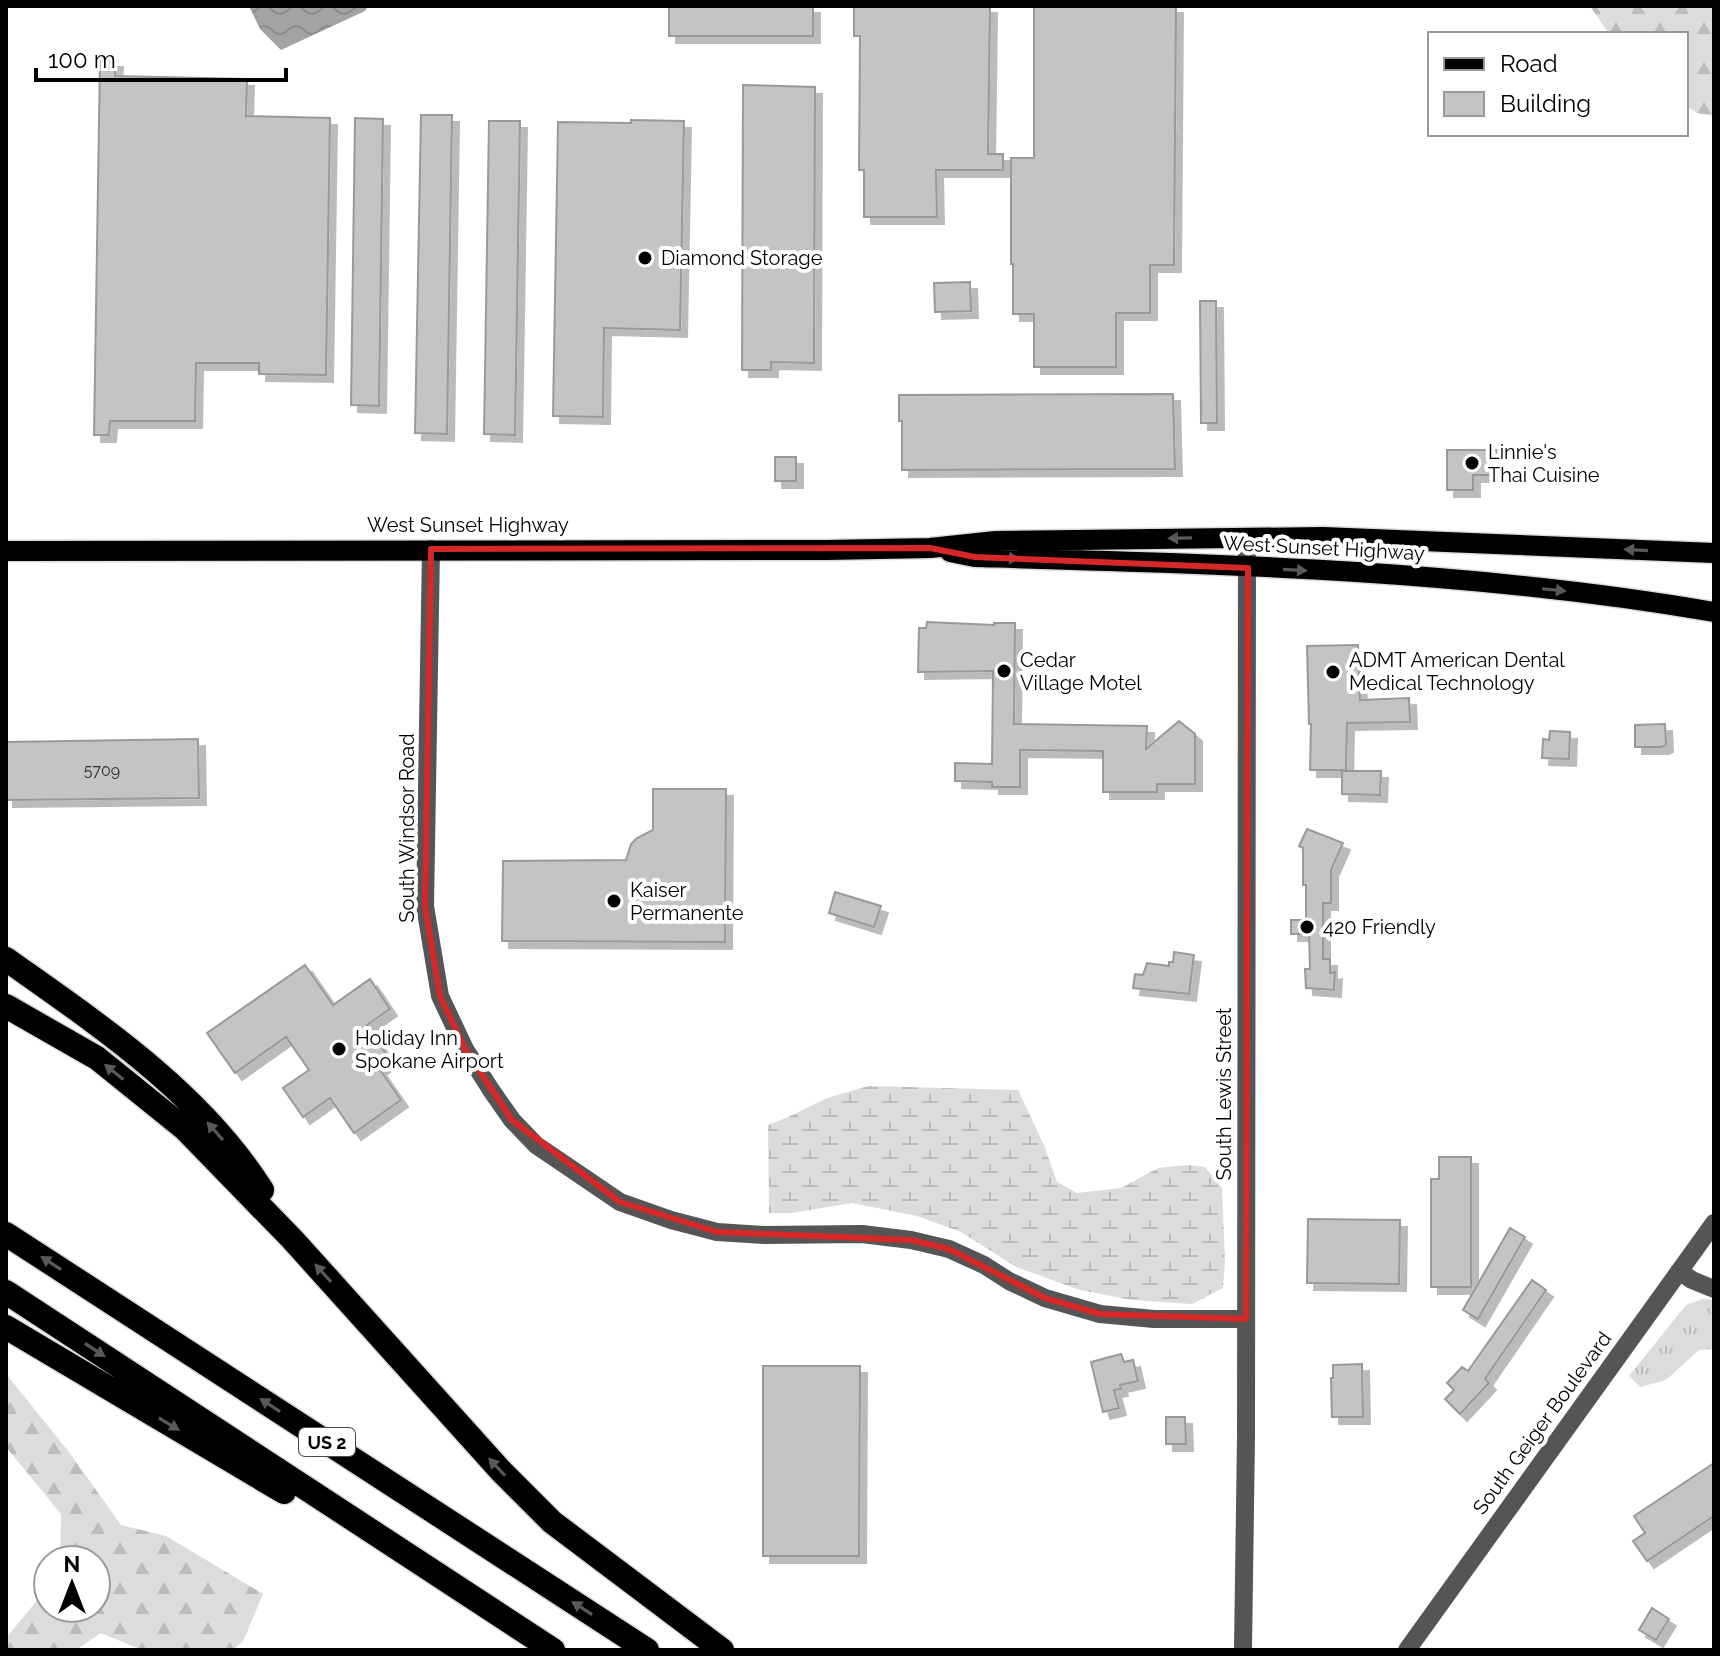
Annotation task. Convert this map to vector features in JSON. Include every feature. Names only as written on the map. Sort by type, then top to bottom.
[{"type":"highway","points":[[6,959],[112,1035],[167,1081],[213,1127],[256,1180],[293,1240]]},
{"type":"highway","points":[[6,1006],[97,1058],[185,1129],[293,1240],[501,1471],[552,1522],[722,1650]]},
{"type":"highway","name":"US 2","points":[[6,1234],[647,1650]]},
{"type":"highway","name":"US 2","points":[[6,1292],[553,1650]]},
{"type":"highway","points":[[6,1327],[528,1634]]},
{"type":"main road","name":"West Sunset Highway","points":[[6,551],[827,550],[930,548],[996,541],[1367,538],[1714,553]]},
{"type":"main road","name":"West Sunset Highway","points":[[930,548],[975,557],[1167,563],[1480,582],[1714,612]]},
{"type":"street","name":"South Lewis Street","points":[[1243,1650],[1247,538]]},
{"type":"street","name":"South Windsor Road","points":[[431,549],[425,906],[432,952],[440,996],[465,1049],[512,1120],[536,1145],[620,1202],[717,1232],[862,1234],[911,1240],[949,1249],[1045,1298],[1100,1314],[1154,1319],[1246,1319]]},
{"type":"street","name":"South Geiger Boulevard","points":[[1407,1650],[1714,1223]]},
{"type":"street","points":[[1679,1271],[1714,1289]]},
{"type":"highlighted area","points":[[930,548],[975,557],[1248,568],[1246,1319],[1100,1314],[1045,1298],[949,1249],[911,1240],[717,1232],[620,1202],[512,1120],[465,1049],[440,996],[425,906],[431,549]]},
{"type":"green space","points":[[1590,6],[1714,6],[1714,116],[1697,113],[1688,107],[1688,32],[1608,32]]},
{"type":"green space","points":[[868,1086],[1018,1090],[1044,1145],[1057,1182],[1077,1193],[1121,1188],[1158,1168],[1205,1167],[1222,1188],[1223,1288],[1192,1304],[1132,1300],[1080,1290],[1016,1267],[961,1232],[917,1216],[852,1203],[792,1213],[769,1213],[768,1125],[827,1098]]},
{"type":"green space","points":[[1703,1299],[1714,1300],[1714,1349],[1699,1350],[1666,1380],[1640,1387],[1629,1376],[1686,1305]]},
{"type":"green space","points":[[6,1374],[69,1452],[121,1525],[166,1536],[263,1594],[243,1641],[233,1650],[142,1650],[101,1633],[76,1650],[6,1650],[6,1638],[32,1606],[32,1624],[112,1624],[112,1544],[60,1544],[61,1514],[6,1447]]},
{"type":"water","points":[[249,6],[368,6],[365,11],[281,50],[260,29]]},
{"type":"building","points":[[669,6],[813,6],[813,36],[669,36]]},
{"type":"building","points":[[854,6],[990,6],[988,154],[1003,154],[1003,170],[936,170],[937,217],[864,217],[864,170],[859,170],[860,36],[854,36]]},
{"type":"building","points":[[1034,6],[1176,6],[1174,265],[1150,265],[1150,313],[1116,313],[1116,367],[1034,367],[1034,314],[1013,314],[1011,158],[1034,158]]},
{"type":"building","points":[[100,60],[116,60],[115,76],[247,79],[246,116],[330,118],[326,375],[259,374],[259,363],[196,363],[195,421],[110,421],[109,435],[94,435]]},
{"type":"building","points":[[743,85],[815,87],[814,363],[771,362],[771,370],[742,370]]},
{"type":"building","points":[[421,115],[452,115],[447,434],[415,433]]},
{"type":"building","points":[[355,118],[383,119],[379,406],[351,405]]},
{"type":"building","points":[[631,120],[684,121],[680,330],[604,328],[603,417],[553,416],[558,122],[631,123]]},
{"type":"building","points":[[489,121],[520,121],[515,435],[484,434]]},
{"type":"building","points":[[970,282],[971,311],[935,312],[934,283]]},
{"type":"building","points":[[1200,301],[1216,301],[1217,423],[1201,423]]},
{"type":"building","points":[[1173,394],[1175,469],[902,470],[899,395]]},
{"type":"building","name":"Linnie's Thai Cuisine","points":[[1447,450],[1497,450],[1497,475],[1473,475],[1473,490],[1447,490]]},
{"type":"building","points":[[775,457],[796,457],[796,481],[775,481]]},
{"type":"building","points":[[927,622],[1015,623],[1014,724],[1147,726],[1146,749],[1179,721],[1195,734],[1195,784],[1157,784],[1157,792],[1103,792],[1103,751],[1020,750],[1020,787],[992,787],[992,782],[955,781],[955,763],[992,764],[993,671],[918,672],[919,628],[926,628]]},
{"type":"building","name":"ADMT American Dental Medical Technology","points":[[1358,645],[1360,700],[1409,698],[1410,722],[1347,723],[1346,770],[1310,770],[1307,646]]},
{"type":"building","points":[[1665,724],[1666,745],[1635,747],[1635,725]]},
{"type":"building","points":[[1550,731],[1570,732],[1569,759],[1542,758],[1543,739],[1549,740]]},
{"type":"building","points":[[198,739],[199,798],[6,800],[6,742]]},
{"type":"building","points":[[1342,771],[1381,771],[1380,795],[1342,794]]},
{"type":"building","name":"Kaiser Permanente","points":[[653,789],[726,789],[725,942],[502,941],[503,861],[626,860],[631,844],[653,830]]},
{"type":"building","points":[[1307,829],[1343,843],[1331,870],[1331,903],[1323,903],[1323,959],[1330,959],[1330,973],[1335,972],[1334,990],[1306,988],[1305,969],[1310,969],[1309,934],[1291,934],[1291,920],[1306,920],[1303,848],[1299,846]]},
{"type":"building","points":[[835,892],[881,906],[874,927],[829,913]]},
{"type":"building","points":[[1174,952],[1194,955],[1189,994],[1133,988],[1135,974],[1143,975],[1147,963],[1169,966],[1169,962],[1173,962]]},
{"type":"building","name":"Holiday Inn Spokane Airport","points":[[305,965],[333,1005],[370,979],[390,1009],[367,1025],[390,1060],[379,1068],[401,1100],[354,1133],[330,1098],[303,1117],[283,1088],[309,1070],[286,1037],[235,1073],[207,1033]]},
{"type":"building","points":[[1439,1157],[1471,1157],[1471,1287],[1431,1287],[1431,1179],[1439,1179]]},
{"type":"building","points":[[1308,1219],[1400,1220],[1399,1284],[1307,1283]]},
{"type":"building","points":[[1510,1228],[1525,1237],[1478,1319],[1463,1310]]},
{"type":"building","points":[[1532,1280],[1546,1290],[1485,1379],[1489,1383],[1460,1414],[1445,1399],[1454,1390],[1447,1383],[1462,1367],[1468,1371]]},
{"type":"building","points":[[1121,1354],[1124,1362],[1133,1360],[1138,1381],[1120,1385],[1121,1389],[1114,1390],[1119,1408],[1103,1412],[1091,1362]]},
{"type":"building","points":[[1362,1364],[1363,1417],[1332,1417],[1333,1365]]},
{"type":"building","points":[[763,1366],[860,1366],[859,1556],[763,1556]]},
{"type":"building","points":[[1166,1417],[1185,1417],[1186,1444],[1166,1444]]},
{"type":"building","points":[[1714,1463],[1714,1516],[1647,1561],[1633,1541],[1645,1533],[1634,1516]]},
{"type":"building","points":[[1652,1608],[1669,1619],[1656,1640],[1639,1630]]},
{"type":"place","name":"Diamond Storage","points":[[645,258]]},
{"type":"place","name":"Linnie's Thai Cuisine","points":[[1472,463]]},
{"type":"place","name":"Cedar Village Motel","points":[[1004,671]]},
{"type":"place","name":"ADMT American Dental Medical Technology","points":[[1333,672]]},
{"type":"place","name":"Kaiser Permanente","points":[[614,901]]},
{"type":"place","name":"420 Friendly","points":[[1307,927]]},
{"type":"place","name":"Holiday Inn Spokane Airport","points":[[339,1049]]}]
